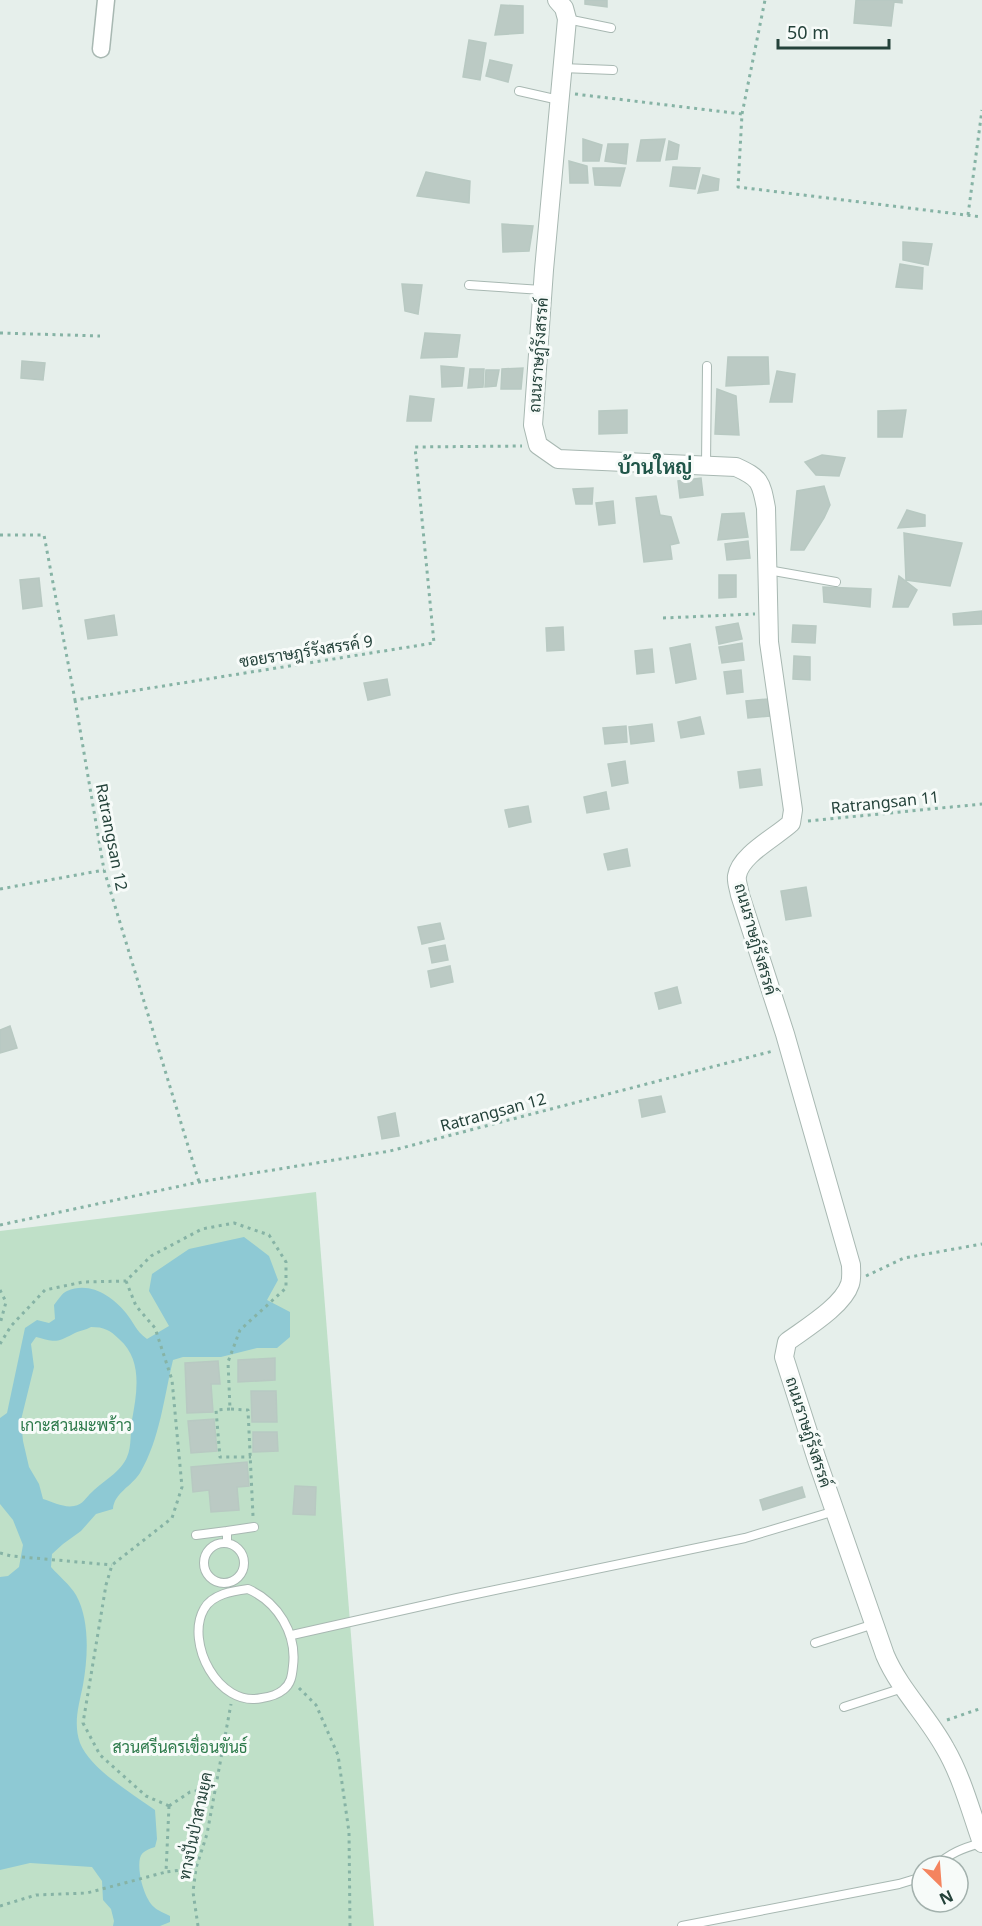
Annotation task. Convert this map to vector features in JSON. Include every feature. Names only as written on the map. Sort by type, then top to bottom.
[{"type":"street","points":[[100,49],[106,0]]},
{"type":"street","points":[[557,0],[564,8],[567,19]]},
{"type":"street","name":"ถนนราษฎ์รังสรรค์","points":[[538,446],[533,425],[542,290],[567,19]]},
{"type":"street","points":[[538,446],[558,459],[736,467],[755,476],[762,490],[766,508],[769,642],[793,810],[791,823]]},
{"type":"street","name":"ถนนราษฎ์รังสรรค์","points":[[791,823],[745,859],[737,876],[740,895],[788,1047],[851,1264],[851,1283],[832,1308],[787,1342],[784,1357],[835,1511],[893,1673],[931,1725],[955,1767],[982,1843]]},
{"type":"lane","points":[[567,19],[611,28]]},
{"type":"lane","points":[[562,68],[613,70]]},
{"type":"lane","points":[[519,91],[559,96]]},
{"type":"lane","points":[[469,285],[542,290]]},
{"type":"lane","points":[[706,366],[706,465]]},
{"type":"lane","points":[[767,569],[836,582]]},
{"type":"lane","points":[[292,1635],[745,1538],[835,1511]]},
{"type":"lane","points":[[196,1535],[254,1527]]},
{"type":"lane","points":[[227,1531],[227,1542]]},
{"type":"lane","points":[[230,1587],[211,1578],[205,1569],[205,1554],[213,1545],[227,1542],[238,1548],[244,1556],[245,1567],[230,1587],[204,1608],[200,1621],[199,1638],[203,1653],[211,1672],[232,1695],[253,1700],[270,1696],[283,1690],[292,1680],[294,1659],[292,1635],[279,1614],[265,1598],[248,1589],[230,1587]]},
{"type":"lane","points":[[815,1643],[875,1624]]},
{"type":"lane","points":[[844,1707],[903,1688]]},
{"type":"lane","points":[[951,1854],[961,1848],[982,1843]]},
{"type":"lane","points":[[682,1926],[910,1881]]},
{"type":"path","points":[[765,0],[742,114],[738,187],[982,217]]},
{"type":"path","points":[[559,96],[742,114]]},
{"type":"path","points":[[968,215],[982,110]]},
{"type":"path","points":[[0,333],[100,336]]},
{"type":"path","name":"ซอยราษฎร์รังสรรค์ 9","points":[[75,700],[434,643],[415,447],[538,446]]},
{"type":"path","points":[[0,535],[44,535],[75,700]]},
{"type":"path","points":[[663,618],[768,613]]},
{"type":"path","name":"Ratrangsan 12","points":[[75,700],[104,870],[200,1182]]},
{"type":"path","name":"Ratrangsan 11","points":[[791,823],[982,804]]},
{"type":"path","points":[[0,889],[104,870]]},
{"type":"path","name":"Ratrangsan 12","points":[[0,1225],[200,1182],[390,1151],[788,1047]]},
{"type":"path","points":[[0,1344],[11,1326],[45,1290],[83,1282],[126,1281],[152,1256],[202,1229],[234,1223],[269,1235],[286,1262],[286,1288],[240,1330],[228,1362],[230,1409]]},
{"type":"path","points":[[851,1283],[904,1258],[982,1244]]},
{"type":"path","points":[[126,1281],[136,1306],[155,1328],[172,1380],[182,1487],[172,1518],[112,1565],[106,1585],[83,1723],[100,1755],[146,1796],[169,1806]]},
{"type":"path","points":[[0,1290],[6,1302],[0,1324]]},
{"type":"path","points":[[251,1456],[220,1457],[216,1410],[248,1410],[251,1456],[254,1527]]},
{"type":"path","points":[[0,1553],[112,1565]]},
{"type":"path","points":[[292,1680],[316,1705],[338,1755],[349,1832],[350,1926]]},
{"type":"path","name":"ทางปั่นป่าสามยุค","points":[[198,1926],[193,1892],[196,1868],[207,1834],[232,1695]]},
{"type":"path","points":[[931,1725],[982,1708]]},
{"type":"path","points":[[169,1806],[189,1792],[216,1787]]},
{"type":"path","points":[[166,1872],[169,1806]]},
{"type":"path","points":[[0,1906],[36,1895],[87,1893],[166,1872],[196,1868]]},
{"type":"green space","name":"สวนศรีนครเขื่อนขันธ์","points":[[316,1192],[374,1926],[0,1926],[0,1231]]},
{"type":"water","points":[[244,1237],[269,1256],[278,1280],[267,1300],[290,1312],[290,1337],[277,1348],[257,1348],[221,1357],[183,1357],[173,1360],[157,1432],[147,1460],[137,1478],[120,1494],[113,1509],[96,1514],[81,1531],[52,1554],[51,1567],[76,1595],[86,1627],[86,1663],[77,1721],[80,1743],[85,1753],[102,1771],[155,1810],[157,1839],[155,1847],[142,1854],[139,1863],[142,1884],[150,1903],[170,1916],[170,1922],[160,1926],[113,1926],[111,1909],[103,1900],[102,1881],[92,1867],[30,1863],[0,1870],[0,1577],[8,1576],[19,1567],[23,1545],[13,1520],[0,1504],[0,1418],[7,1413],[25,1328],[37,1320],[49,1323],[55,1319],[54,1305],[63,1293],[76,1288],[100,1292],[120,1307],[137,1330],[147,1339],[169,1326],[149,1291],[152,1274],[189,1249]],"holes":[[[96,1327],[113,1333],[127,1347],[135,1366],[136,1388],[130,1448],[127,1457],[116,1472],[80,1504],[66,1506],[43,1499],[39,1484],[29,1467],[23,1441],[21,1420],[34,1367],[31,1344],[36,1337],[52,1341],[59,1340]]]},
{"type":"building","points":[[585,0],[607,0],[607,7],[585,4]]},
{"type":"building","points":[[856,0],[902,0],[902,3],[894,2],[891,26],[854,23]]},
{"type":"building","points":[[501,5],[523,6],[523,33],[495,35]]},
{"type":"building","points":[[469,40],[486,43],[480,80],[463,77]]},
{"type":"building","points":[[490,60],[512,65],[508,82],[486,76]]},
{"type":"building","points":[[583,139],[602,145],[599,161],[583,161]]},
{"type":"building","points":[[665,139],[660,161],[637,161],[641,140]]},
{"type":"building","points":[[669,141],[679,145],[677,159],[666,160]]},
{"type":"building","points":[[608,144],[628,144],[626,164],[605,161]]},
{"type":"building","points":[[569,161],[587,166],[588,183],[570,183]]},
{"type":"building","points":[[673,167],[700,168],[695,189],[670,186]]},
{"type":"building","points":[[593,168],[625,168],[620,186],[595,185]]},
{"type":"building","points":[[426,172],[470,181],[469,203],[417,196]]},
{"type":"building","points":[[703,175],[719,179],[718,190],[698,193]]},
{"type":"building","points":[[502,224],[533,226],[529,251],[503,252]]},
{"type":"building","points":[[903,242],[932,244],[928,265],[903,260]]},
{"type":"building","points":[[900,264],[923,268],[922,289],[896,287]]},
{"type":"building","points":[[402,284],[422,285],[418,314],[405,311]]},
{"type":"building","points":[[425,333],[460,335],[457,357],[421,358]]},
{"type":"building","points":[[728,357],[768,357],[769,384],[726,386]]},
{"type":"building","points":[[22,361],[45,363],[43,380],[21,378]]},
{"type":"building","points":[[441,366],[464,368],[462,386],[442,387]]},
{"type":"building","points":[[523,368],[521,389],[501,389],[502,369]]},
{"type":"building","points":[[470,369],[484,369],[483,387],[468,388]]},
{"type":"building","points":[[486,370],[499,370],[496,386],[485,387]]},
{"type":"building","points":[[777,371],[795,374],[792,402],[770,402]]},
{"type":"building","points":[[717,389],[736,396],[739,435],[715,434]]},
{"type":"building","points":[[410,396],[434,399],[431,421],[407,421]]},
{"type":"building","points":[[627,410],[627,433],[599,434],[599,411]]},
{"type":"building","points":[[906,410],[902,437],[878,437],[878,411]]},
{"type":"building","points":[[822,455],[845,458],[839,476],[816,475],[805,462]]},
{"type":"building","points":[[701,478],[703,495],[680,498],[678,481]]},
{"type":"building","points":[[824,486],[830,505],[824,518],[804,550],[791,550],[797,491]]},
{"type":"building","points":[[593,488],[592,504],[576,504],[573,489]]},
{"type":"building","points":[[656,496],[660,515],[671,517],[679,543],[670,545],[672,559],[644,562],[636,498]]},
{"type":"building","points":[[613,501],[615,523],[599,525],[596,503]]},
{"type":"building","points":[[907,510],[925,515],[925,526],[898,528]]},
{"type":"building","points":[[744,513],[748,537],[718,540],[722,514]]},
{"type":"building","points":[[904,533],[962,543],[950,586],[906,580]]},
{"type":"building","points":[[748,541],[750,558],[727,560],[725,544]]},
{"type":"building","points":[[719,575],[736,575],[736,597],[719,598]]},
{"type":"building","points":[[899,576],[917,590],[908,607],[893,607]]},
{"type":"building","points":[[39,578],[42,606],[23,609],[20,580]]},
{"type":"building","points":[[823,587],[871,589],[870,607],[824,602]]},
{"type":"building","points":[[982,611],[982,624],[954,625],[953,614]]},
{"type":"building","points":[[114,615],[117,635],[88,639],[85,620]]},
{"type":"building","points":[[738,623],[742,639],[719,644],[716,627]]},
{"type":"building","points":[[793,625],[816,626],[815,643],[792,642]]},
{"type":"building","points":[[563,627],[564,650],[547,651],[546,628]]},
{"type":"building","points":[[742,643],[744,660],[722,663],[719,647]]},
{"type":"building","points":[[690,644],[696,679],[676,683],[670,648]]},
{"type":"building","points":[[652,649],[654,672],[637,674],[635,651]]},
{"type":"building","points":[[794,656],[810,657],[810,680],[793,679]]},
{"type":"building","points":[[741,670],[743,692],[727,694],[724,672]]},
{"type":"building","points":[[387,679],[390,695],[368,700],[364,683]]},
{"type":"building","points":[[768,699],[770,716],[748,718],[746,701]]},
{"type":"building","points":[[700,717],[704,734],[681,738],[678,722]]},
{"type":"building","points":[[652,724],[654,741],[631,744],[629,727]]},
{"type":"building","points":[[626,726],[627,742],[605,744],[603,728]]},
{"type":"building","points":[[625,761],[628,783],[612,786],[608,764]]},
{"type":"building","points":[[760,769],[762,785],[740,788],[738,772]]},
{"type":"building","points":[[606,792],[609,809],[587,813],[584,797]]},
{"type":"building","points":[[528,806],[531,822],[509,827],[505,810]]},
{"type":"building","points":[[627,849],[630,866],[608,870],[604,854]]},
{"type":"building","points":[[806,887],[811,916],[786,920],[781,891]]},
{"type":"building","points":[[440,923],[444,939],[422,944],[418,927]]},
{"type":"building","points":[[445,945],[448,960],[432,963],[429,948]]},
{"type":"building","points":[[450,966],[453,982],[431,987],[428,971]]},
{"type":"building","points":[[677,987],[681,1003],[659,1009],[655,993]]},
{"type":"building","points":[[10,1026],[17,1048],[0,1053],[0,1030]]},
{"type":"building","points":[[661,1096],[665,1112],[642,1117],[639,1100]]},
{"type":"building","points":[[395,1113],[399,1136],[382,1139],[378,1117]]},
{"type":"building","points":[[275,1358],[275,1380],[238,1382],[238,1360]]},
{"type":"building","points":[[218,1361],[220,1384],[211,1384],[213,1412],[187,1413],[185,1363]]},
{"type":"building","points":[[251,1391],[276,1391],[277,1422],[252,1422]]},
{"type":"building","points":[[214,1419],[217,1451],[191,1453],[188,1421]]},
{"type":"building","points":[[253,1432],[277,1432],[278,1451],[253,1452]]},
{"type":"building","points":[[247,1462],[249,1486],[237,1487],[239,1510],[211,1512],[209,1490],[193,1492],[191,1467]]},
{"type":"building","points":[[295,1486],[316,1487],[315,1515],[293,1514]]},
{"type":"building","points":[[802,1487],[805,1497],[763,1510],[760,1500]]},
{"type":"district","name":"บ้านใหญ่","points":[[655,466]]},
{"type":"park label","name":"เกาะสวนมะพร้าว","points":[[76,1425]]}]
